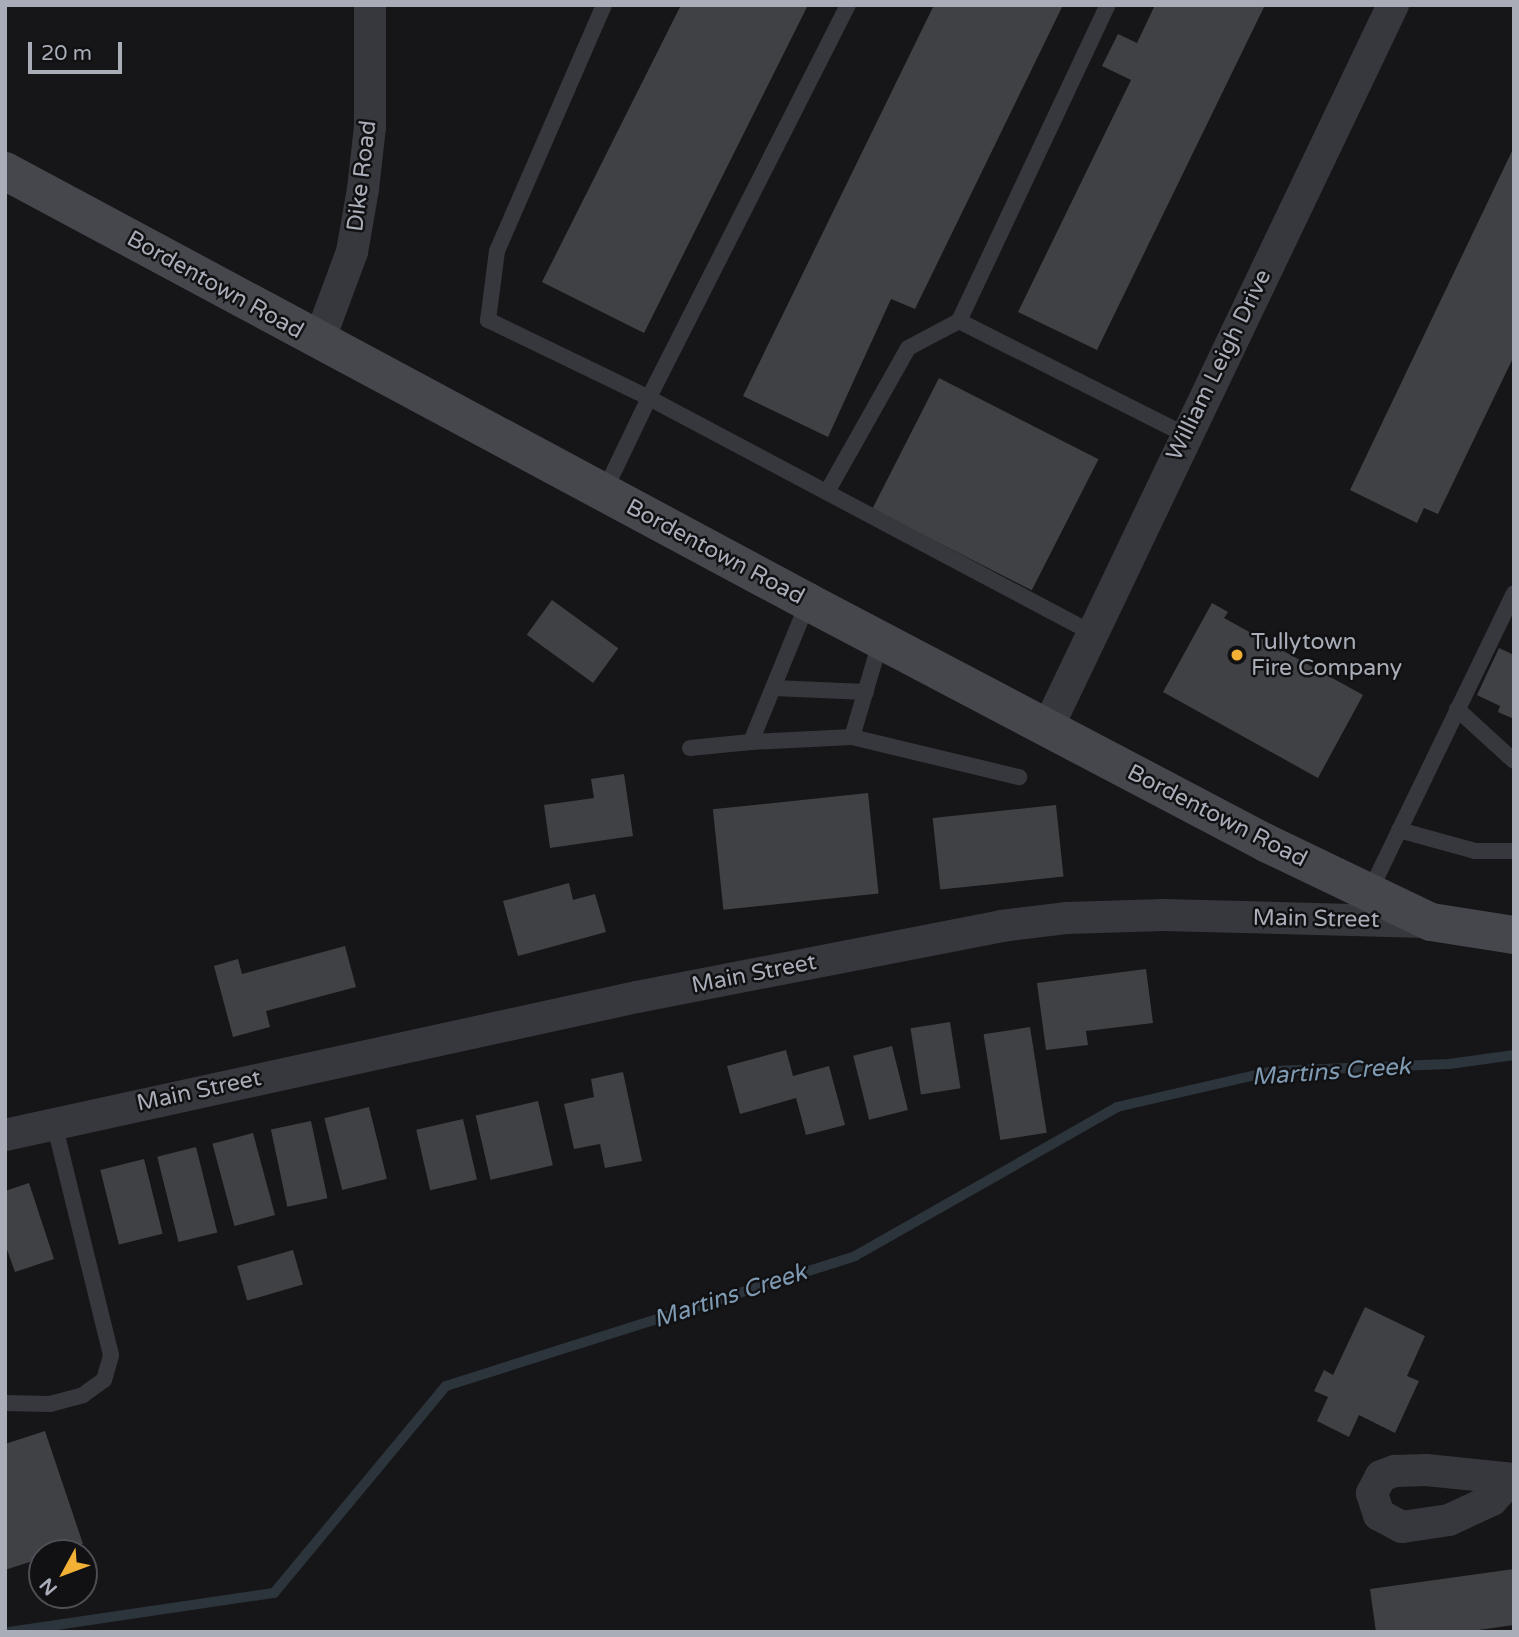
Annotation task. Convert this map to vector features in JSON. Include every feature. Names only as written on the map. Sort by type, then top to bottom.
[{"type":"street","name":"Dike Road","points":[[319,341],[352,252],[363,189],[370,127],[370,5]]},
{"type":"street","name":"William Leigh Drive","points":[[1048,727],[1393,5]]},
{"type":"street","name":"Bordentown Road","points":[[5,171],[808,602],[1266,843],[1364,906],[1431,922],[1514,934]]},
{"type":"street","name":"Main Street","points":[[5,1135],[624,1000],[1001,926],[1066,918],[1364,906]]},
{"type":"lane","points":[[604,5],[497,251],[488,320],[649,398],[1092,633]]},
{"type":"lane","points":[[604,492],[848,5]]},
{"type":"lane","points":[[827,492],[908,348],[959,321],[1108,5]]},
{"type":"lane","points":[[959,321],[1186,435]]},
{"type":"lane","points":[[1364,906],[1514,593]]},
{"type":"lane","points":[[751,742],[808,602]]},
{"type":"lane","points":[[852,737],[881,639]]},
{"type":"lane","points":[[773,688],[866,692]]},
{"type":"lane","points":[[1457,709],[1514,761]]},
{"type":"lane","points":[[690,748],[852,737],[1019,777]]},
{"type":"lane","points":[[1399,830],[1475,851],[1514,851]]},
{"type":"lane","points":[[5,1403],[50,1404],[83,1395],[104,1380],[111,1355],[54,1123]]},
{"type":"building","points":[[681,5],[808,5],[644,333],[542,282]]},
{"type":"building","points":[[934,5],[1063,5],[915,309],[891,299],[828,437],[743,396]]},
{"type":"building","points":[[1155,5],[1265,5],[1097,350],[1018,312],[1131,80],[1102,66],[1118,34],[1137,43]]},
{"type":"building","points":[[1514,147],[1514,356],[1438,514],[1424,508],[1417,523],[1350,490]]},
{"type":"building","points":[[939,378],[1098,459],[1032,590],[872,509]]},
{"type":"building","points":[[552,600],[618,648],[593,683],[527,635]]},
{"type":"building","name":"Tullytown Fire Company","points":[[1212,603],[1228,612],[1224,618],[1363,695],[1318,778],[1163,692]]},
{"type":"building","points":[[1499,648],[1514,655],[1514,719],[1498,712],[1500,706],[1477,695]]},
{"type":"building","points":[[624,774],[633,836],[550,848],[544,805],[594,798],[591,779]]},
{"type":"building","points":[[868,793],[879,893],[723,910],[713,809]]},
{"type":"building","points":[[1056,805],[1064,877],[940,890],[933,818]]},
{"type":"building","points":[[569,883],[573,900],[595,894],[606,932],[518,956],[503,901]]},
{"type":"building","points":[[345,946],[356,987],[266,1011],[270,1027],[233,1037],[214,966],[238,959],[242,974]]},
{"type":"building","points":[[1146,969],[1153,1023],[1086,1031],[1088,1045],[1046,1050],[1037,983]]},
{"type":"building","points":[[950,1022],[960,1088],[921,1094],[910,1028]]},
{"type":"building","points":[[1030,1027],[1047,1133],[1000,1140],[984,1034]]},
{"type":"building","points":[[892,1046],[908,1110],[869,1120],[853,1056]]},
{"type":"building","points":[[786,1050],[793,1076],[829,1066],[845,1125],[806,1135],[796,1098],[740,1114],[727,1066]]},
{"type":"building","points":[[623,1072],[642,1161],[605,1168],[600,1144],[574,1149],[564,1104],[594,1097],[591,1079]]},
{"type":"building","points":[[538,1101],[553,1165],[490,1180],[476,1115]]},
{"type":"building","points":[[369,1107],[387,1179],[342,1190],[324,1118]]},
{"type":"building","points":[[463,1119],[477,1179],[430,1190],[416,1130]]},
{"type":"building","points":[[311,1121],[327,1198],[287,1207],[271,1130]]},
{"type":"building","points":[[253,1133],[275,1215],[234,1226],[212,1144]]},
{"type":"building","points":[[196,1147],[217,1232],[178,1242],[157,1157]]},
{"type":"building","points":[[144,1159],[163,1234],[119,1245],[100,1170]]},
{"type":"building","points":[[29,1183],[54,1259],[15,1272],[5,1244],[5,1191]]},
{"type":"building","points":[[293,1250],[303,1285],[247,1301],[237,1266]]},
{"type":"building","points":[[1365,1307],[1425,1336],[1407,1376],[1419,1381],[1395,1433],[1359,1415],[1349,1437],[1317,1421],[1328,1397],[1314,1391],[1324,1370],[1333,1375]]},
{"type":"building","points":[[45,1431],[81,1539],[28,1539],[28,1563],[5,1570],[5,1444]]},
{"type":"building","points":[[1514,1569],[1514,1625],[1464,1632],[1376,1632],[1370,1589]]},
{"type":"waterway","name":"Martins Creek","points":[[9,1632],[274,1593],[446,1386],[855,1256],[1117,1107],[1273,1071],[1449,1064],[1514,1055]]},
{"type":"place","name":"Tullytown Fire Company","points":[[1237,655]]}]
